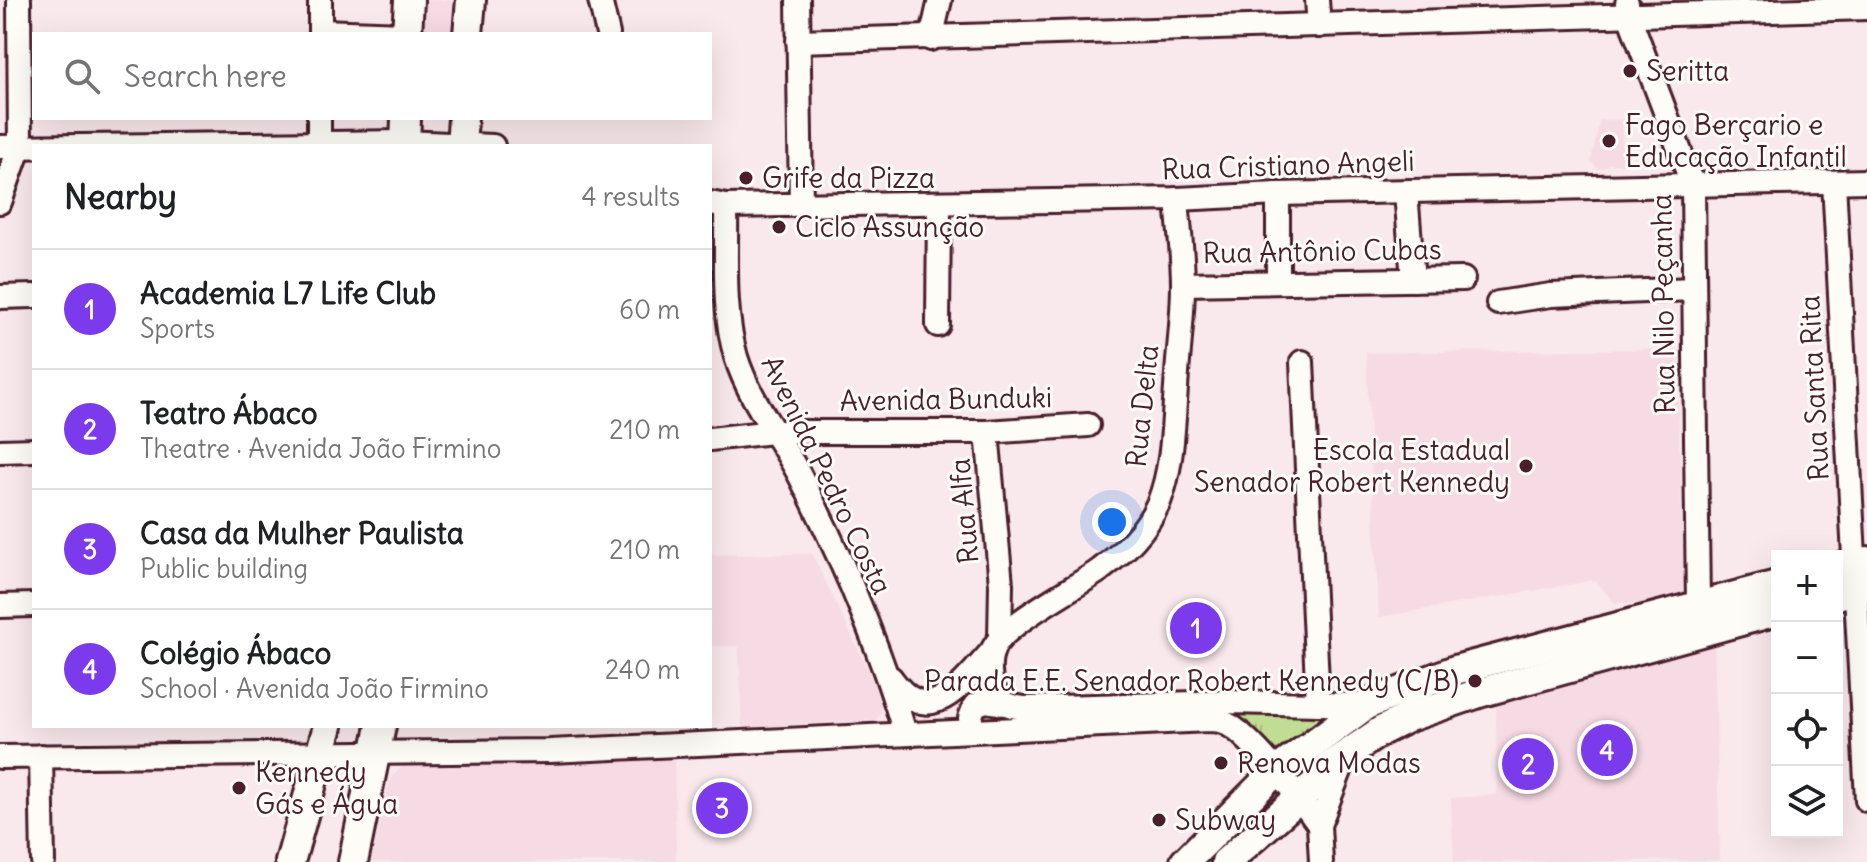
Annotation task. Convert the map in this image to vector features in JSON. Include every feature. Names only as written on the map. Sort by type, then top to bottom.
[{"type":"main road","points":[[406,32],[409,0]]},
{"type":"main road","points":[[468,32],[471,0]]},
{"type":"main road","points":[[1185,862],[1266,781],[1366,705],[1455,670],[1771,587]]},
{"type":"main road","points":[[1226,862],[1348,753],[1381,731],[1445,703],[1771,613]]},
{"type":"main road","points":[[290,862],[325,739]]},
{"type":"main road","points":[[353,862],[379,739]]},
{"type":"street","points":[[0,202],[10,146],[19,0]]},
{"type":"street","points":[[320,0],[320,32]]},
{"type":"street","points":[[469,32],[486,0]]},
{"type":"street","points":[[600,0],[608,32]]},
{"type":"street","points":[[931,39],[940,0]]},
{"type":"street","points":[[1317,0],[1319,26]]},
{"type":"street","points":[[792,3],[798,41],[801,205]]},
{"type":"street","points":[[798,41],[1319,26],[1627,7],[1804,5],[1867,8]]},
{"type":"street","name":"Rua Nilo Peçanha","points":[[1627,7],[1693,186],[1698,605]]},
{"type":"street","points":[[319,120],[319,143]]},
{"type":"street","points":[[216,144],[462,136],[487,144]]},
{"type":"street","points":[[10,146],[32,146]]},
{"type":"street","name":"Rua Cristiano Angeli","points":[[718,205],[939,204],[1867,181]]},
{"type":"street","name":"Rua Santa Rita","points":[[1834,182],[1867,800]]},
{"type":"street","points":[[1406,192],[1413,280]]},
{"type":"street","points":[[1278,194],[1278,282]]},
{"type":"street","name":"Rua Delta","points":[[886,670],[899,688],[921,703],[929,703],[950,693],[1018,622],[1055,601],[1121,554],[1137,537],[1159,500],[1170,455],[1183,284],[1177,199]]},
{"type":"street","points":[[938,325],[939,204]]},
{"type":"street","name":"Avenida Pedro Costa","points":[[718,205],[730,330],[744,379],[801,477],[886,670]]},
{"type":"street","name":"Rua Antônio Cubas","points":[[1183,284],[1463,279]]},
{"type":"street","points":[[1498,303],[1551,295],[1693,289]]},
{"type":"street","points":[[0,297],[32,296]]},
{"type":"street","points":[[1302,362],[1318,704]]},
{"type":"street","name":"Avenida Bunduki","points":[[712,439],[773,432],[987,432],[1088,425]]},
{"type":"street","name":"Rua Alfa","points":[[987,432],[1001,584],[992,682],[999,699],[1006,704]]},
{"type":"street","points":[[0,451],[32,450]]},
{"type":"street","name":"Rua Alfa","points":[[1001,584],[1021,600],[1055,601]]},
{"type":"street","points":[[0,606],[32,605]]},
{"type":"street","points":[[886,670],[905,733]]},
{"type":"street","points":[[974,730],[970,718],[975,705],[986,701],[1025,708],[1229,702],[1366,705]]},
{"type":"street","points":[[0,757],[325,739],[379,739],[550,751],[1209,720],[1227,723],[1249,743],[1266,781],[1300,797],[1319,825]]},
{"type":"street","points":[[1321,862],[1319,825],[1348,753]]},
{"type":"street","points":[[41,756],[43,862]]},
{"type":"shaded area","points":[[424,0],[454,0],[451,32],[423,32]]},
{"type":"shaded area","name":"Fago Berçario e Educação Infantil","points":[[1600,120],[1621,120],[1624,164],[1597,168],[1591,161]]},
{"type":"shaded area","name":"Escola Estadual Senador Robert Kennedy","points":[[1676,349],[1684,578],[1683,592],[1677,602],[1656,609],[1639,603],[1615,603],[1595,580],[1379,617],[1366,353]]},
{"type":"shaded area","points":[[812,554],[881,698],[881,712],[876,720],[742,727],[739,646],[712,646],[712,555]]},
{"type":"shaded area","points":[[1714,643],[1720,860],[1454,862],[1451,798],[1497,795],[1496,703]]},
{"type":"shaded area","points":[[674,759],[676,862],[371,862],[390,779],[403,766]]},
{"type":"green space","points":[[1223,708],[1330,717],[1275,756]]},
{"type":"place","name":"Seritta","points":[[1630,71]]},
{"type":"place","name":"Fago Berçario e Educação Infantil","points":[[1609,141]]},
{"type":"place","name":"Grife da Pizza","points":[[746,178]]},
{"type":"place","name":"Ciclo Assunção","points":[[779,227]]},
{"type":"place","name":"Escola Estadual Senador Robert Kennedy","points":[[1526,466]]},
{"type":"place","name":"Academia L7 Life Club","points":[[1196,628]]},
{"type":"place","name":"Parada E.E. Senador Robert Kennedy (C/B)","points":[[1475,681]]},
{"type":"place","name":"Colégio Ábaco","points":[[1607,750]]},
{"type":"place","name":"Renova Modas","points":[[1221,763]]},
{"type":"place","name":"Teatro Ábaco","points":[[1528,764]]},
{"type":"place","name":"Kennedy Gás e Água","points":[[239,788]]},
{"type":"place","name":"Casa da Mulher Paulista","points":[[722,808]]},
{"type":"place","name":"Subway","points":[[1159,820]]}]
